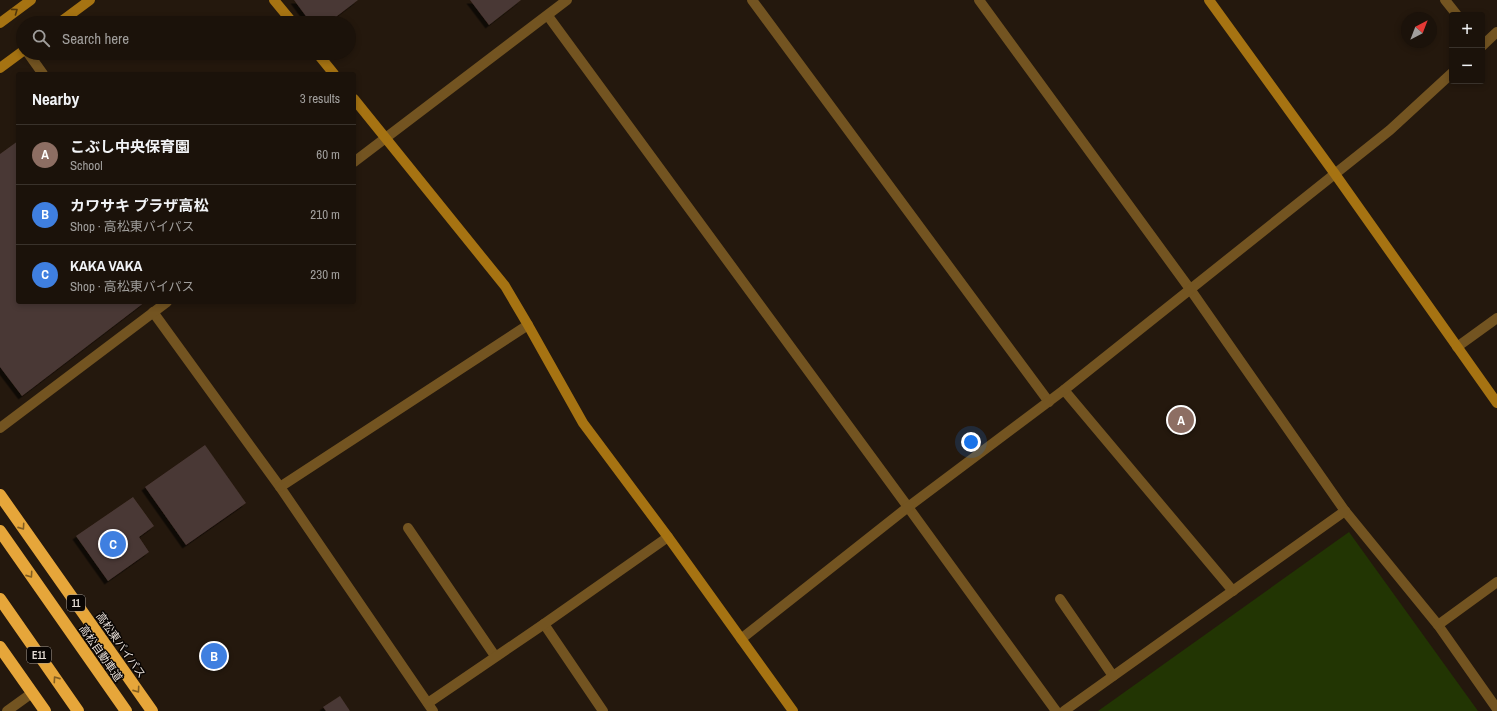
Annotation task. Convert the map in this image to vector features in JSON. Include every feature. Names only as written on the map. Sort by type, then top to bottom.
[{"type":"highway","name":"高松東バイパス","points":[[0,495],[152,711]]},
{"type":"highway","name":"高松自動車道","points":[[0,531],[126,711]]},
{"type":"highway","name":"E11","points":[[0,599],[78,711]]},
{"type":"highway","points":[[0,647],[45,711]]},
{"type":"street","points":[[0,23],[31,0]]},
{"type":"street","points":[[68,16],[90,0]]},
{"type":"street","points":[[274,0],[287,16]]},
{"type":"street","points":[[356,160],[548,16],[567,0]]},
{"type":"street","points":[[752,0],[1048,402]]},
{"type":"street","points":[[979,0],[1190,289],[1345,511],[1438,625],[1497,709]]},
{"type":"street","points":[[1209,0],[1335,174],[1497,403]]},
{"type":"street","points":[[1445,0],[1455,12]]},
{"type":"street","points":[[548,16],[1056,711]]},
{"type":"street","points":[[1485,43],[1497,32]]},
{"type":"street","points":[[0,68],[16,56]]},
{"type":"street","points":[[33,60],[42,72]]},
{"type":"street","points":[[323,60],[332,72]]},
{"type":"street","points":[[741,639],[908,507],[1064,390],[1390,130],[1449,76]]},
{"type":"street","points":[[356,101],[505,286],[583,423],[668,537],[793,711]]},
{"type":"street","points":[[0,428],[164,304]]},
{"type":"street","points":[[153,312],[280,487],[430,707],[495,656],[544,624],[668,537]]},
{"type":"street","points":[[1457,347],[1497,318]]},
{"type":"street","points":[[280,487],[528,325]]},
{"type":"street","points":[[1064,390],[1233,590]]},
{"type":"street","points":[[1064,711],[1345,511]]},
{"type":"street","points":[[408,528],[495,656]]},
{"type":"street","points":[[1438,625],[1497,582]]},
{"type":"street","points":[[1060,599],[1113,676]]},
{"type":"street","points":[[544,624],[603,711]]},
{"type":"street","points":[[6,711],[32,693]]},
{"type":"green space","points":[[1349,532],[1478,711],[1098,711]]},
{"type":"building","points":[[294,0],[358,0],[337,16],[306,16]]},
{"type":"building","points":[[470,0],[521,0],[489,25]]},
{"type":"building","points":[[16,142],[16,304],[142,304],[22,396],[0,367],[0,154]]},
{"type":"building","points":[[205,445],[246,503],[186,545],[145,487]]},
{"type":"building","points":[[133,497],[154,526],[139,537],[149,552],[108,581],[76,536]]},
{"type":"building","points":[[340,696],[350,711],[326,711],[323,707]]},
{"type":"place","name":"こぶし中央保育園","points":[[1181,420]]},
{"type":"place","name":"KAKA VAKA","points":[[113,544]]},
{"type":"place","name":"カワサキ プラザ高松","points":[[214,656]]}]
